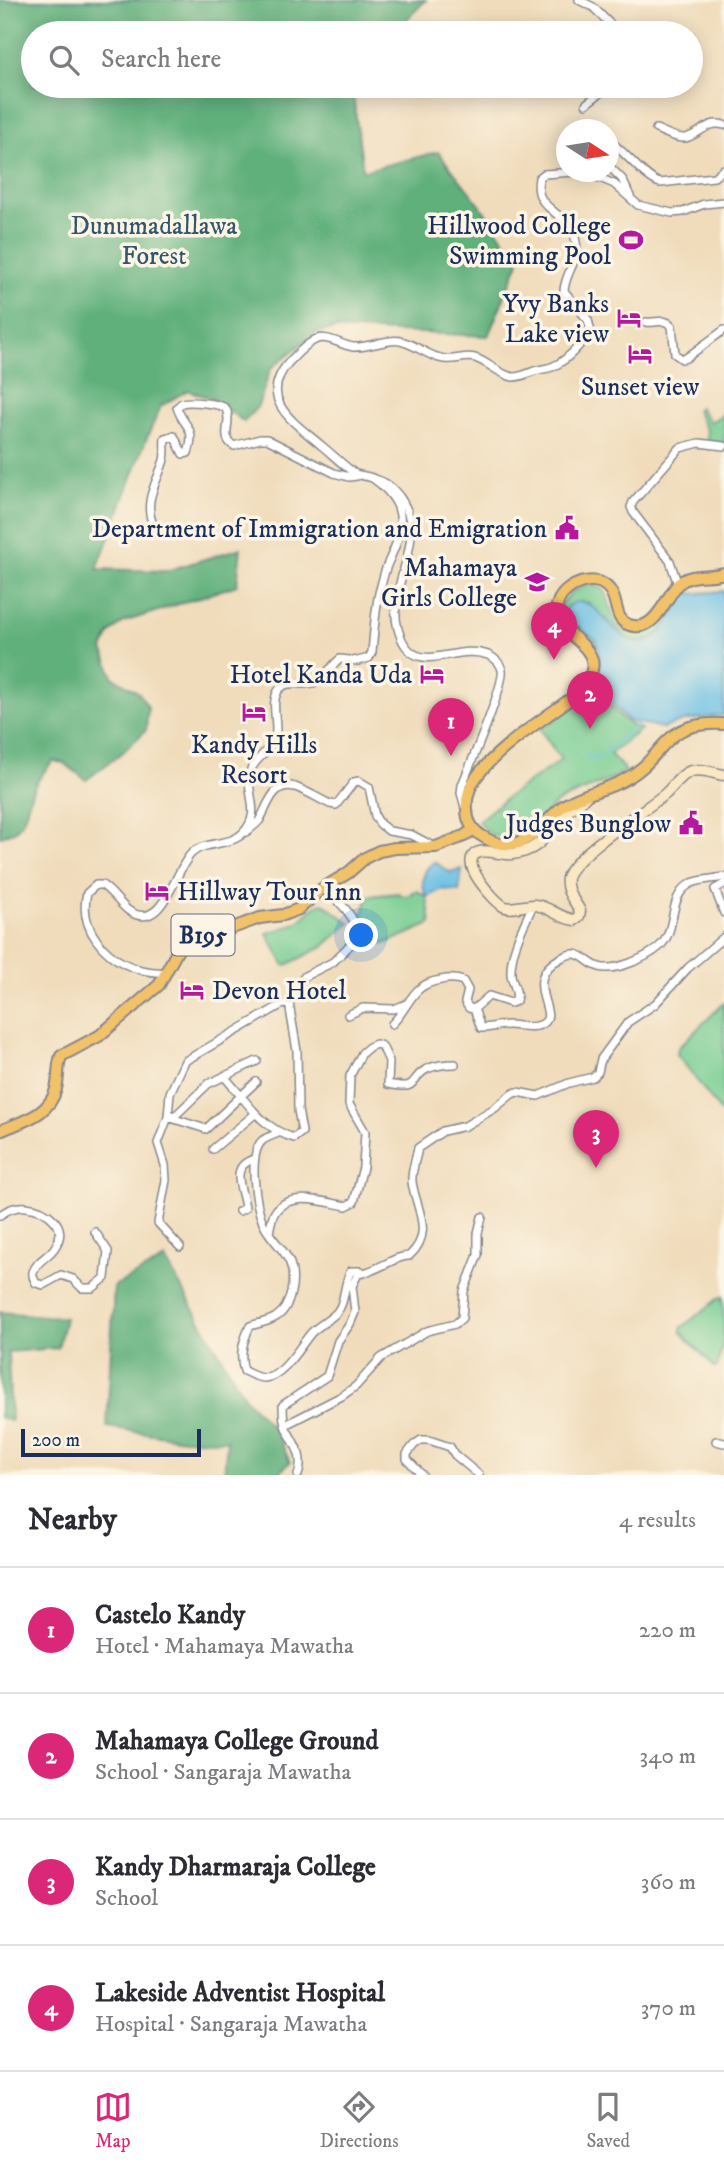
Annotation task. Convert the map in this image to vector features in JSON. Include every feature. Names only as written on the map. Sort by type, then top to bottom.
[{"type":"main road","points":[[724,573],[691,577],[678,585],[654,618],[638,627],[626,624],[620,618],[611,593],[603,585],[590,582],[570,587],[557,605],[557,618],[563,628],[589,652],[592,669],[587,681],[573,697],[498,754],[478,774],[467,797],[468,819],[479,835],[494,842],[520,842],[535,833],[564,806],[630,777],[651,760],[665,741],[676,733],[698,725],[724,724]]},
{"type":"main road","points":[[587,795],[581,803],[565,814],[537,846],[511,855],[482,851],[472,859],[471,869],[504,907],[541,906],[575,920],[580,911],[569,895],[568,877],[581,858],[625,821],[662,797],[690,771],[724,775]]},
{"type":"main road","name":"B195","points":[[0,1130],[25,1122],[41,1112],[52,1100],[57,1087],[61,1056],[99,1036],[159,985],[180,946],[187,939],[299,909],[323,888],[379,851],[436,847],[474,829]]},
{"type":"street","points":[[579,0],[593,7],[607,21]]},
{"type":"street","points":[[586,104],[594,98]]},
{"type":"street","points":[[656,129],[682,138],[710,124],[724,125]]},
{"type":"street","points":[[619,148],[652,181],[660,183],[714,177],[724,169]]},
{"type":"street","points":[[358,476],[284,412],[278,400],[278,377],[294,357],[313,341],[319,338],[352,347],[367,347],[400,340],[438,358],[478,359],[512,377],[553,366],[564,360],[586,338],[590,328],[588,320],[564,291],[565,280],[575,259],[576,239],[569,223],[546,207],[539,198],[539,178],[544,174],[574,172],[594,176],[614,184],[638,205],[672,213],[704,204],[724,202]]},
{"type":"street","points":[[619,176],[632,200]]},
{"type":"street","points":[[646,322],[669,323],[675,354],[682,359],[724,330]]},
{"type":"street","points":[[153,525],[148,504],[164,461],[165,438],[174,436],[183,454],[188,453],[190,448],[190,428],[177,411],[177,407],[183,403],[217,403],[224,406],[227,411],[226,439],[234,446],[267,439],[341,476],[373,478],[385,482],[395,491],[410,514],[412,525],[412,538],[399,589],[395,618],[405,646],[422,658],[432,659],[465,651],[482,653],[495,658],[502,671],[500,689],[462,785],[461,793],[467,811]]},
{"type":"street","points":[[678,585],[670,561],[649,536],[631,507],[658,471],[680,448],[699,443],[724,446]]},
{"type":"street","points":[[243,834],[251,820],[254,806],[250,772],[274,741],[276,699],[279,690],[288,683],[310,685],[320,680],[340,659],[358,661],[369,658],[372,652],[379,596],[397,543],[401,517],[397,504],[373,478]]},
{"type":"street","points":[[166,973],[136,968],[102,949],[87,920],[87,893],[96,885],[102,886],[130,912],[150,915],[161,907],[173,881],[192,852],[233,840],[243,834],[256,824],[270,797],[277,790],[295,787],[336,805],[354,782],[359,780],[369,787],[375,816],[380,824],[389,831],[412,835],[436,847]]},
{"type":"street","points":[[392,1024],[419,988],[426,983],[450,978],[459,979],[467,985],[466,1006],[474,1009],[481,1028],[544,1024],[548,1018],[541,980],[545,970],[568,955],[581,954],[601,968],[631,963],[660,946],[667,938],[676,901],[683,890],[696,882],[724,877]]},
{"type":"street","points":[[724,884],[715,889],[724,913]]},
{"type":"street","points":[[224,1076],[255,1114],[278,1133],[294,1138],[302,1132],[298,1110],[297,1051],[289,1003],[305,976],[332,962],[359,936],[356,922],[343,904],[323,888]]},
{"type":"street","points":[[474,1009],[489,996],[511,1003],[516,1001],[517,992],[511,976],[514,955],[533,905]]},
{"type":"street","points":[[298,1475],[301,1467],[299,1453],[285,1426],[283,1405],[327,1376],[338,1341],[355,1312],[352,1286],[358,1274],[369,1273],[400,1256],[409,1256],[421,1242],[422,1218],[412,1180],[418,1149],[443,1131],[465,1126],[512,1094],[517,1092],[538,1096],[569,1083],[593,1077],[598,1072],[601,1059],[628,1022],[655,1004],[688,968],[724,937]]},
{"type":"street","points":[[180,1247],[158,1223],[166,1180],[158,1143],[168,1118],[170,1093],[185,1061],[281,1005],[289,1003]]},
{"type":"street","points":[[348,1015],[363,1008],[394,1009],[406,1003]]},
{"type":"street","points":[[268,1233],[273,1214],[283,1205],[299,1199],[346,1206],[354,1202],[363,1167],[365,1132],[349,1104],[350,1076],[369,1047],[376,1044],[382,1046],[389,1061],[387,1080],[391,1085],[409,1086],[425,1070],[456,1064]]},
{"type":"street","points":[[168,1118],[177,1114],[208,1084],[257,1061]]},
{"type":"street","points":[[168,1118],[206,1129],[256,1082]]},
{"type":"street","points":[[213,1149],[255,1114]]},
{"type":"street","points":[[278,1133],[263,1140],[256,1151],[253,1173],[262,1221],[291,1264],[292,1290],[288,1303],[276,1317],[250,1326],[244,1339],[241,1359],[244,1371],[266,1378],[279,1372],[312,1332],[339,1311],[351,1271],[369,1273]]},
{"type":"street","points":[[239,1210],[245,1208],[238,1180],[240,1168],[247,1161],[254,1159]]},
{"type":"street","points":[[0,1215],[6,1210],[22,1207],[38,1209],[54,1217],[59,1236],[55,1248],[34,1271],[33,1277],[36,1283],[43,1285],[61,1275],[73,1279],[82,1288],[93,1288],[104,1278],[108,1251],[95,1232]]},
{"type":"street","points":[[285,1426],[342,1396],[356,1386],[381,1358],[427,1331],[456,1324],[462,1318],[464,1292],[478,1255],[478,1233],[482,1217]]},
{"type":"street","points":[[422,1475],[407,1459],[407,1454],[421,1440],[450,1447],[455,1455],[479,1475]]},
{"type":"green space","name":"Dunumadallawa Forest","points":[[0,0],[426,0],[405,21],[21,21],[21,98],[354,98],[363,171],[438,152],[480,205],[519,262],[488,336],[333,329],[316,333],[271,368],[258,406],[244,422],[214,400],[188,390],[161,406],[97,569],[166,571],[241,548],[237,585],[124,622],[110,633],[103,649],[113,677],[139,693],[148,707],[146,730],[123,752],[86,780],[64,763],[53,761],[33,789],[20,825],[16,830],[0,836]]},
{"type":"green space","points":[[699,407],[710,422],[724,414],[724,444],[707,441],[707,432],[696,410]]},
{"type":"green space","points":[[590,584],[604,590],[618,626],[631,632],[642,631],[677,591],[681,597],[661,631],[641,641],[631,639],[612,628],[588,602],[568,605],[566,608],[580,627],[597,641],[601,660],[598,679],[603,689],[599,690],[590,681],[595,660],[592,649],[567,627],[559,607],[572,591]]},
{"type":"green space","points":[[586,693],[598,694],[632,726],[641,729],[610,754],[626,771],[561,800],[531,828],[511,837],[499,837],[488,832],[478,821],[561,760],[540,729]]},
{"type":"green space","points":[[417,891],[427,897],[431,924],[384,944],[375,936],[368,920],[363,921],[361,913],[368,896],[400,893],[401,896],[412,895],[412,892]]},
{"type":"green space","points":[[323,903],[350,923],[324,946],[285,966],[267,933],[293,925]]},
{"type":"green space","points":[[724,1003],[724,1113],[677,1054],[678,1048]]},
{"type":"green space","points":[[165,1259],[245,1398],[277,1433],[290,1462],[277,1475],[224,1475],[227,1440],[184,1439],[107,1427],[114,1286]]},
{"type":"green space","points":[[723,1297],[724,1340],[715,1368],[681,1332],[681,1328]]},
{"type":"green space","points":[[0,1312],[65,1318],[58,1348],[8,1352],[11,1421],[0,1417]]},
{"type":"water","points":[[724,591],[724,715],[683,721],[663,728],[629,721],[599,690],[602,689],[597,641],[568,619],[565,615],[566,608],[577,602],[587,604],[628,639],[640,642],[653,638],[663,630],[685,594]]},
{"type":"water","points":[[435,862],[449,872],[462,869],[459,891],[442,889],[427,897],[423,887],[424,877],[427,869]]},
{"type":"waterway","points":[[585,754],[598,758],[640,723]]},
{"type":"place","name":"Hillwood College Swimming Pool","points":[[631,240]]},
{"type":"place","name":"Yvy Banks Lake view","points":[[629,318]]},
{"type":"place","name":"Sunset view","points":[[640,354]]},
{"type":"place","name":"Department of Immigration and Emigration","points":[[567,528]]},
{"type":"place","name":"Mahamaya Girls College","points":[[537,582]]},
{"type":"place","name":"Lakeside Adventist Hospital","points":[[554,660]]},
{"type":"place","name":"Hotel Kanda Uda","points":[[432,674]]},
{"type":"place","name":"Kandy Hills Resort","points":[[254,712]]},
{"type":"place","name":"Mahamaya College Ground","points":[[590,729]]},
{"type":"place","name":"Castelo Kandy","points":[[451,756]]},
{"type":"place","name":"Judges Bunglow","points":[[691,823]]},
{"type":"place","name":"Hillway Tour Inn","points":[[157,891]]},
{"type":"place","name":"Devon Hotel","points":[[192,990]]},
{"type":"place","name":"Kandy Dharmaraja College","points":[[596,1168]]}]
